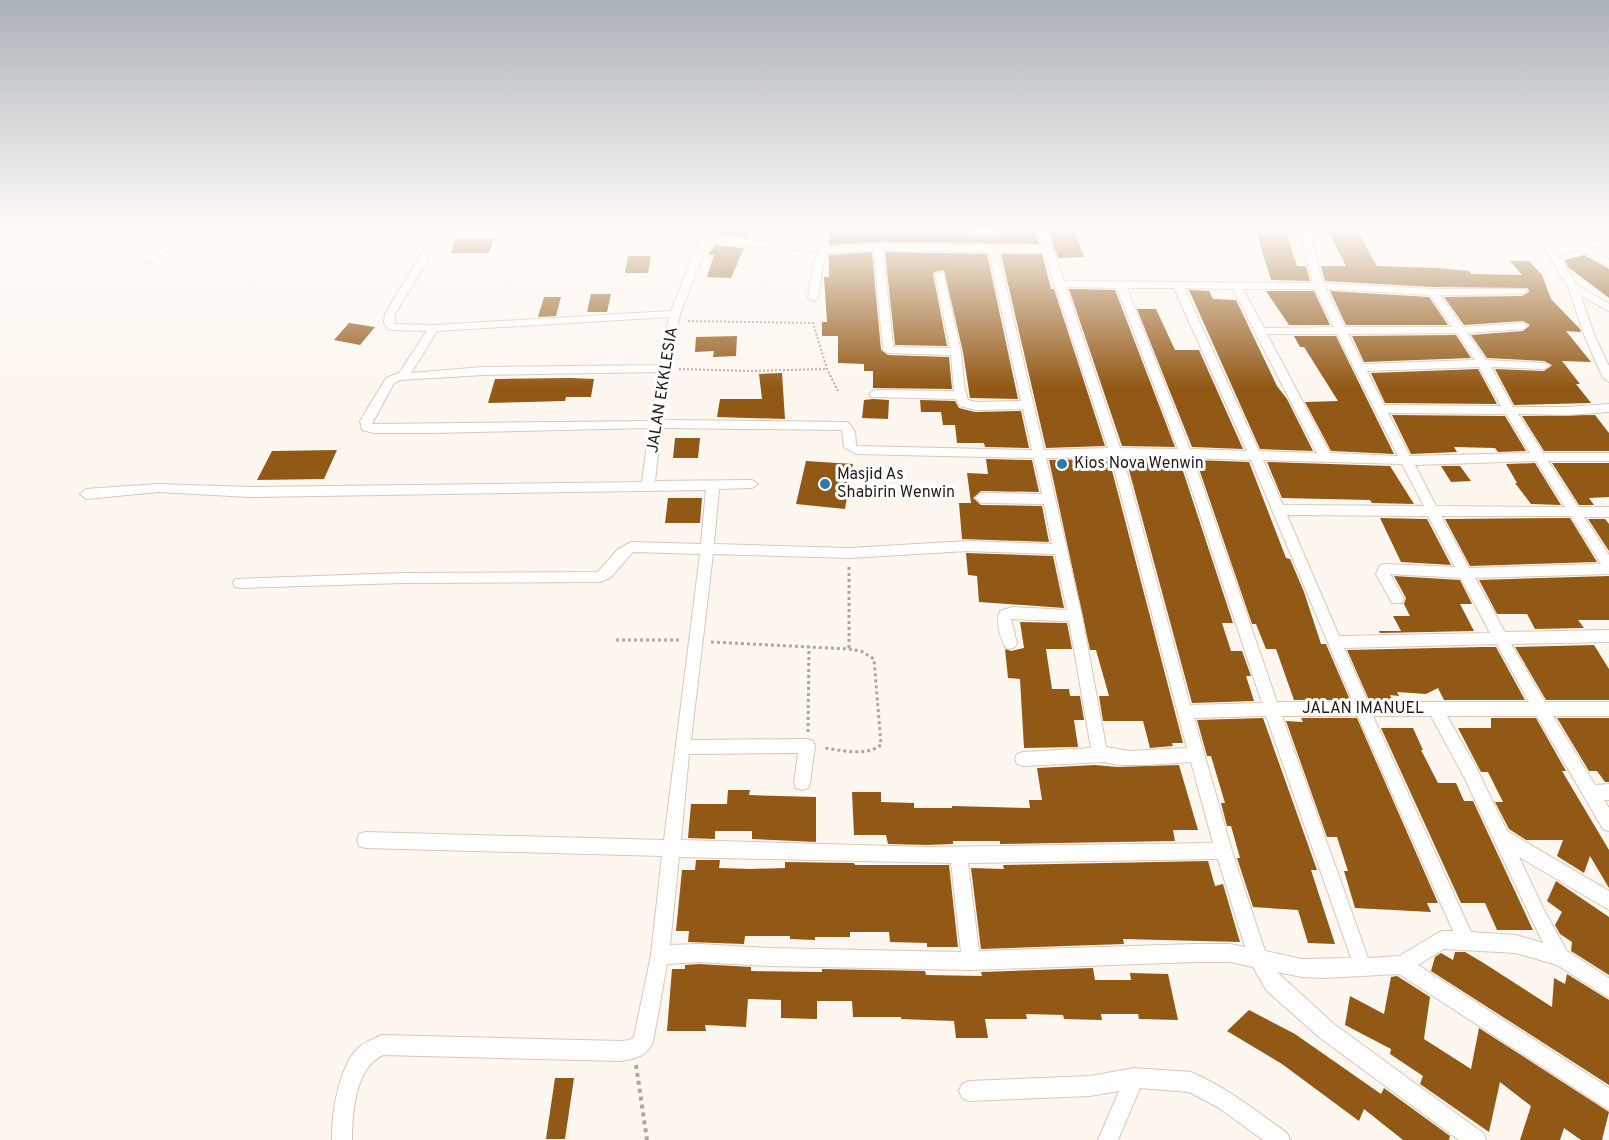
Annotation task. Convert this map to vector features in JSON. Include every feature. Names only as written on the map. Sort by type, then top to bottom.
[{"type":"street","points":[[409,281],[390,314],[389,323],[396,329],[675,317]]},
{"type":"street","name":"JALAN EKKLESIA","points":[[648,485],[655,425],[675,317],[688,281]]},
{"type":"street","points":[[813,298],[815,281]]},
{"type":"street","points":[[881,281],[888,350],[956,352]]},
{"type":"street","points":[[941,281],[942,296],[956,352],[960,395],[964,403],[976,406],[1029,405]]},
{"type":"street","points":[[1000,281],[1076,616],[1099,751],[1103,755]]},
{"type":"street","points":[[1318,281],[1432,513],[1498,637],[1609,823]]},
{"type":"street","points":[[1569,281],[1590,337],[1609,378]]},
{"type":"street","points":[[1476,1140],[1327,1031],[1273,984],[1257,958],[1185,712],[1116,453],[1060,284],[1319,286],[1433,292],[1522,291]]},
{"type":"street","points":[[1178,284],[1280,510],[1423,851],[1466,940]]},
{"type":"street","points":[[1120,285],[1176,424],[1184,453],[1362,966]]},
{"type":"street","points":[[1236,285],[1326,458]]},
{"type":"street","points":[[1573,287],[1609,309]]},
{"type":"street","points":[[1433,292],[1483,363],[1509,410],[1609,567]]},
{"type":"street","points":[[1261,331],[1460,330],[1523,326]]},
{"type":"street","points":[[403,376],[434,328]]},
{"type":"street","points":[[1359,368],[1483,363],[1544,366]]},
{"type":"street","points":[[665,368],[561,369],[403,376],[390,381],[366,421],[366,427],[535,429],[795,424],[845,426],[849,432],[850,447],[856,450],[1039,454],[1184,453],[1406,460],[1540,456],[1609,458]]},
{"type":"street","points":[[875,394],[960,395]]},
{"type":"street","points":[[1380,409],[1567,411],[1609,408]]},
{"type":"street","points":[[86,494],[158,488],[250,492],[752,484]]},
{"type":"street","points":[[342,1140],[344,1111],[357,1066],[367,1052],[382,1046],[621,1051],[634,1049],[643,1042],[660,955],[694,641],[709,550],[713,485]]},
{"type":"street","points":[[981,498],[1050,499]]},
{"type":"street","points":[[1280,510],[1432,513],[1609,512]]},
{"type":"street","points":[[240,583],[403,578],[601,577],[611,571],[620,555],[631,547],[849,553],[967,546],[1061,549]]},
{"type":"street","points":[[1397,599],[1383,574],[1385,569],[1465,573],[1609,567]]},
{"type":"street","points":[[1010,643],[1004,621],[1005,615],[1012,613],[1076,616]]},
{"type":"street","points":[[1334,642],[1609,636]]},
{"type":"street","name":"JALAN IMANUEL","points":[[1185,712],[1272,709],[1541,711],[1609,709]]},
{"type":"street","points":[[1435,709],[1503,838],[1523,885],[1561,957]]},
{"type":"street","points":[[682,747],[807,746],[802,783]]},
{"type":"street","points":[[1023,759],[1103,755],[1125,758],[1197,754]]},
{"type":"street","points":[[1590,793],[1609,792]]},
{"type":"street","points":[[1503,838],[1609,901]]},
{"type":"street","points":[[365,840],[958,854],[1224,851]]},
{"type":"street","points":[[958,854],[971,961]]},
{"type":"street","points":[[660,955],[699,953],[769,957],[971,961],[1195,952],[1230,953],[1302,968],[1323,969],[1401,965],[1442,940],[1466,940],[1516,944],[1561,957],[1609,989]]},
{"type":"street","points":[[1401,965],[1609,1100]]},
{"type":"street","points":[[1108,1140],[1134,1078]]},
{"type":"street","points":[[969,1091],[1090,1086],[1134,1078],[1191,1082],[1226,1101],[1273,1138]]},
{"type":"path","points":[[675,317],[813,323],[827,369],[838,391]]},
{"type":"path","points":[[665,368],[749,371],[827,369]]},
{"type":"path","points":[[849,553],[849,649]]},
{"type":"path","points":[[616,640],[694,641],[849,649],[861,651],[874,659],[881,746],[877,749],[867,752],[807,746],[809,647]]},
{"type":"path","points":[[634,1049],[647,1140]]},
{"type":"building","points":[[824,281],[875,281],[881,350],[888,355],[949,357],[952,389],[873,388],[873,371],[864,371],[864,364],[838,363],[838,336],[822,336],[822,322],[827,322]]},
{"type":"building","points":[[888,281],[934,281],[947,346],[895,345]]},
{"type":"building","points":[[947,281],[993,281],[1018,399],[970,398],[963,352]]},
{"type":"building","points":[[1007,281],[1049,281],[1051,289],[1054,289],[1105,446],[1046,448]]},
{"type":"building","points":[[1329,281],[1544,281],[1551,299],[1580,329],[1581,332],[1566,331],[1591,362],[1562,361],[1591,403],[1514,405],[1495,369],[1544,371],[1552,365],[1544,361],[1487,358],[1471,335],[1523,331],[1530,325],[1523,321],[1464,325],[1444,297],[1522,296],[1529,292],[1528,288],[1433,287]]},
{"type":"building","points":[[1587,281],[1609,281],[1609,298]]},
{"type":"building","points":[[1069,289],[1115,290],[1175,447],[1122,446]]},
{"type":"building","points":[[1189,290],[1209,291],[1213,299],[1236,300],[1277,386],[1287,399],[1313,451],[1260,449]]},
{"type":"building","points":[[1266,291],[1314,291],[1330,325],[1289,325]]},
{"type":"building","points":[[1330,291],[1429,297],[1448,325],[1346,325]]},
{"type":"building","points":[[591,294],[611,294],[607,312],[587,312]]},
{"type":"building","points":[[544,297],[561,297],[556,316],[538,317]]},
{"type":"building","points":[[1137,309],[1156,309],[1175,350],[1199,350],[1243,449],[1192,447]]},
{"type":"building","points":[[349,323],[375,327],[360,345],[334,340]]},
{"type":"building","points":[[1456,335],[1471,358],[1364,362],[1352,336]]},
{"type":"building","points":[[737,336],[736,356],[713,357],[714,351],[695,352],[696,337]]},
{"type":"building","points":[[1294,336],[1336,336],[1394,454],[1331,451],[1305,402],[1338,401],[1304,347],[1300,347]]},
{"type":"building","points":[[1478,369],[1497,404],[1385,403],[1371,373]]},
{"type":"building","points":[[782,373],[785,419],[717,417],[720,399],[762,399],[759,374]]},
{"type":"building","points":[[495,379],[594,379],[591,397],[566,397],[565,401],[488,403]]},
{"type":"building","points":[[864,400],[889,400],[888,419],[862,418]]},
{"type":"building","points":[[920,400],[955,401],[959,408],[975,412],[1021,411],[1029,448],[985,447],[984,443],[957,443],[955,425],[943,425],[941,412],[921,412]]},
{"type":"building","points":[[1392,415],[1505,416],[1526,451],[1498,452],[1495,448],[1454,447],[1457,452],[1411,454]]},
{"type":"building","points":[[1595,415],[1609,433],[1609,451],[1544,451],[1522,416]]},
{"type":"building","points":[[675,438],[700,438],[698,458],[673,458]]},
{"type":"building","points":[[337,450],[324,479],[257,480],[272,451]]},
{"type":"building","points":[[986,459],[1032,460],[1039,492],[981,491],[973,498],[981,505],[1042,506],[1049,542],[962,539],[959,503],[971,503],[967,473],[988,474]]},
{"type":"building","points":[[1109,459],[1183,743],[1172,743],[1173,746],[1150,748],[1143,721],[1103,721],[1099,696],[1109,696],[1096,650],[1090,650],[1049,460]]},
{"type":"building","points":[[1126,459],[1179,459],[1233,623],[1222,623],[1231,651],[1242,651],[1251,676],[1246,676],[1254,701],[1192,703]]},
{"type":"building","points":[[1196,460],[1249,462],[1286,558],[1290,559],[1304,592],[1321,644],[1326,644],[1350,700],[1294,700],[1276,649],[1266,649],[1256,624],[1252,624]]},
{"type":"building","name":"Masjid As Shabirin Wenwin","points":[[806,461],[853,464],[845,509],[796,504]]},
{"type":"building","points":[[1267,462],[1390,466],[1414,504],[1372,503],[1370,500],[1282,498]]},
{"type":"building","points":[[1535,463],[1561,505],[1531,504],[1515,483],[1517,483],[1506,464]]},
{"type":"building","points":[[1552,463],[1609,463],[1609,497],[1589,498],[1594,505],[1579,505]]},
{"type":"building","points":[[1441,466],[1460,466],[1471,481],[1451,482]]},
{"type":"building","points":[[668,498],[702,498],[700,523],[665,523]]},
{"type":"building","points":[[1380,518],[1427,519],[1451,565],[1401,562]]},
{"type":"building","points":[[1570,518],[1597,562],[1470,566],[1445,519]]},
{"type":"building","points":[[1588,519],[1605,519],[1609,524],[1609,551]]},
{"type":"building","points":[[966,553],[1053,556],[1064,608],[979,602],[977,576],[968,575]]},
{"type":"building","points":[[1394,576],[1460,580],[1472,604],[1460,604],[1474,631],[1380,633],[1379,631],[1401,631],[1393,616],[1410,616],[1404,604],[1406,598]]},
{"type":"building","points":[[1609,576],[1609,620],[1578,620],[1584,628],[1535,629],[1527,614],[1497,614],[1479,580]]},
{"type":"building","points":[[1020,622],[1067,623],[1072,649],[1046,649],[1052,689],[1069,689],[1070,696],[1080,696],[1084,720],[1074,720],[1078,747],[1024,748],[1020,679],[1008,678],[1005,649],[1011,651],[1024,648]]},
{"type":"building","points":[[1594,645],[1609,669],[1609,700],[1546,700],[1515,647]]},
{"type":"building","points":[[1496,647],[1525,700],[1444,700],[1438,688],[1426,694],[1397,692],[1399,696],[1390,695],[1392,700],[1369,700],[1347,650]]},
{"type":"building","points":[[1263,718],[1317,870],[1311,870],[1335,944],[1308,943],[1298,910],[1253,907],[1237,858],[1240,858],[1231,826],[1227,826],[1221,803],[1225,803],[1211,756],[1207,756],[1197,720]]},
{"type":"building","points":[[1301,718],[1357,718],[1438,903],[1427,903],[1431,912],[1355,908],[1344,871],[1348,871],[1337,837],[1327,837],[1286,721],[1303,722]]},
{"type":"building","points":[[1491,718],[1536,718],[1566,771],[1562,771],[1609,850],[1609,888],[1590,856],[1584,873],[1557,856],[1563,840],[1526,840],[1509,829],[1495,802],[1503,802],[1488,772],[1481,772],[1458,728],[1491,728]]},
{"type":"building","points":[[1557,718],[1609,718],[1609,782],[1605,782],[1597,771],[1589,771]]},
{"type":"building","points":[[1381,728],[1413,728],[1423,750],[1421,750],[1438,783],[1456,783],[1464,801],[1473,801],[1533,930],[1497,930],[1485,903],[1461,903]]},
{"type":"building","points":[[1095,765],[1117,767],[1179,765],[1198,830],[1173,830],[1175,841],[1000,844],[1000,841],[953,841],[953,844],[888,844],[886,835],[854,835],[852,792],[881,792],[881,802],[914,803],[914,808],[952,808],[952,806],[1030,808],[1029,800],[1042,800],[1037,768]]},
{"type":"building","points":[[728,790],[750,790],[749,795],[816,797],[816,842],[752,839],[752,831],[715,831],[715,839],[688,838],[691,804],[727,804]]},
{"type":"building","points":[[696,860],[720,860],[719,868],[751,869],[785,868],[785,862],[949,865],[958,947],[927,947],[927,943],[890,942],[889,932],[850,932],[850,937],[815,937],[815,940],[790,939],[790,936],[745,936],[744,944],[688,942],[689,931],[676,931],[682,870],[695,870]]},
{"type":"building","points":[[1208,861],[1215,886],[1223,884],[1240,942],[1123,939],[1124,944],[981,949],[971,868],[1004,869],[1003,865]]},
{"type":"building","points":[[1556,881],[1609,917],[1609,975],[1571,951],[1572,942],[1560,934],[1555,925],[1562,912],[1547,901]]},
{"type":"building","points":[[1455,952],[1465,952],[1552,1007],[1554,978],[1565,984],[1567,974],[1609,1000],[1609,1085],[1431,971],[1435,957],[1441,953],[1453,960]]},
{"type":"building","points":[[685,965],[751,967],[751,971],[822,972],[822,969],[925,971],[926,975],[982,976],[981,972],[1093,968],[1095,980],[1131,980],[1130,973],[1168,974],[1178,1020],[1139,1019],[1138,1014],[1101,1014],[1102,1020],[1064,1019],[1063,1015],[1026,1014],[1027,1019],[985,1019],[988,1038],[956,1038],[954,1021],[901,1019],[901,1017],[853,1017],[852,1001],[817,1001],[817,1019],[781,1018],[781,1000],[748,999],[746,1027],[705,1025],[706,1031],[667,1031],[672,969],[685,969]]},
{"type":"building","points":[[1397,976],[1430,997],[1424,1039],[1471,1069],[1479,1028],[1609,1112],[1602,1140],[1581,1140],[1564,1128],[1560,1140],[1520,1140],[1531,1106],[1500,1082],[1489,1132],[1420,1084],[1423,1076],[1390,1054],[1391,1049],[1345,1025],[1350,996],[1384,1014],[1391,977]]},
{"type":"building","points":[[1249,1010],[1295,1034],[1381,1094],[1384,1088],[1450,1136],[1449,1140],[1403,1140],[1364,1109],[1359,1121],[1282,1064],[1227,1031]]},
{"type":"building","points":[[555,1078],[574,1078],[565,1139],[546,1139]]},
{"type":"place","name":"Kios Nova Wenwin","points":[[1062,464]]},
{"type":"place","name":"Masjid As Shabirin Wenwin","points":[[825,484]]}]
